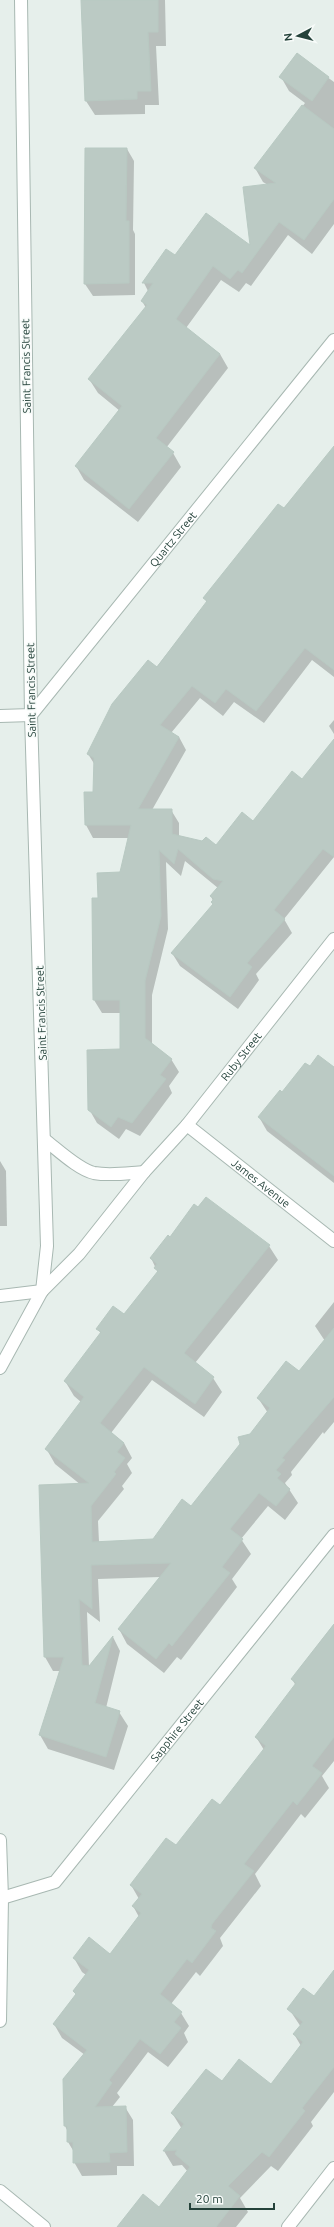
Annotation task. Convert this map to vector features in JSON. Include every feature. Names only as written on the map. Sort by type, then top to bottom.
[{"type":"street","name":"Saint Francis Street","points":[[0,1368],[42,1291],[48,1246],[31,715],[21,0]]},
{"type":"street","name":"Quartz Street","points":[[31,715],[334,340]]},
{"type":"street","points":[[0,716],[31,715]]},
{"type":"street","name":"Ruby Street","points":[[42,1291],[79,1254],[144,1172],[187,1125],[334,939]]},
{"type":"street","name":"James Avenue","points":[[187,1125],[334,1241]]},
{"type":"street","points":[[45,1140],[72,1161],[93,1173],[121,1174],[144,1172]]},
{"type":"street","points":[[0,1296],[42,1291]]},
{"type":"street","name":"Sapphire Street","points":[[2,1898],[55,1882],[334,1535]]},
{"type":"street","points":[[0,1840],[2,1898],[0,2021]]},
{"type":"street","points":[[288,2227],[334,2168]]},
{"type":"street","points":[[0,2191],[44,2227]]},
{"type":"building","points":[[81,0],[158,0],[158,32],[148,32],[151,91],[137,91],[137,99],[85,101]]},
{"type":"building","points":[[297,53],[329,77],[312,101],[279,77]]},
{"type":"building","points":[[302,105],[334,129],[334,199],[304,240],[279,222],[242,273],[238,270],[230,279],[213,266],[176,319],[220,354],[156,438],[174,452],[129,509],[75,466],[122,406],[88,379],[147,305],[141,301],[153,283],[142,283],[166,249],[175,255],[206,213],[250,245],[243,187],[276,183],[254,168]]},
{"type":"building","points":[[85,148],[127,148],[126,221],[129,221],[129,283],[84,284]]},
{"type":"building","points":[[334,446],[334,670],[305,648],[256,711],[226,689],[215,703],[192,686],[160,725],[179,737],[138,809],[172,809],[172,834],[202,841],[206,837],[216,845],[242,812],[253,821],[292,771],[302,779],[334,739],[334,857],[323,849],[274,910],[285,919],[247,963],[252,967],[230,997],[171,953],[213,904],[211,902],[214,899],[210,896],[223,881],[213,879],[178,849],[174,864],[159,850],[161,916],[145,981],[145,1038],[172,1059],[160,1075],[166,1079],[132,1123],[118,1117],[111,1127],[88,1110],[87,1050],[120,1049],[120,1000],[93,1000],[92,898],[98,898],[97,873],[120,872],[131,825],[85,825],[84,792],[93,792],[94,758],[87,754],[112,704],[148,660],[157,667],[207,601],[203,598],[278,504],[284,508]]},
{"type":"building","points":[[318,1055],[334,1067],[334,1176],[258,1117],[280,1090],[282,1092],[305,1063],[310,1066]]},
{"type":"building","points":[[206,1197],[270,1245],[184,1353],[214,1377],[195,1404],[144,1367],[100,1423],[124,1443],[117,1452],[125,1458],[114,1472],[116,1474],[91,1506],[92,1542],[153,1539],[182,1499],[191,1506],[240,1444],[238,1437],[250,1434],[270,1408],[257,1398],[286,1361],[299,1371],[334,1328],[334,1397],[282,1458],[285,1460],[276,1470],[281,1474],[277,1478],[290,1489],[276,1506],[259,1493],[230,1529],[243,1539],[222,1567],[230,1573],[172,1646],[169,1643],[156,1659],[118,1629],[171,1563],[91,1565],[92,1609],[79,1599],[82,1665],[89,1666],[113,1636],[95,1703],[120,1711],[106,1757],[39,1735],[64,1657],[44,1657],[39,1485],[89,1483],[45,1449],[84,1397],[64,1381],[101,1332],[96,1329],[113,1306],[124,1314],[158,1271],[154,1268],[157,1264],[150,1258],[168,1235],[170,1237],[194,1204],[198,1207]]},
{"type":"building","points":[[334,1624],[334,1737],[312,1766],[322,1773],[297,1805],[293,1801],[244,1864],[254,1871],[212,1924],[211,1928],[216,1931],[192,1963],[187,1959],[160,1994],[182,2012],[174,2022],[181,2028],[160,2054],[140,2039],[109,2080],[112,2083],[95,2107],[126,2106],[127,2152],[109,2153],[110,2162],[73,2163],[73,2142],[67,2142],[67,2126],[64,2126],[63,2079],[87,2050],[53,2024],[76,1994],[73,1991],[89,1970],[73,1958],[89,1937],[110,1954],[141,1913],[132,1906],[142,1894],[130,1885],[166,1838],[176,1845],[212,1799],[220,1805],[266,1746],[255,1737],[296,1683],[291,1679]]},
{"type":"building","points":[[334,1970],[334,2067],[302,2108],[305,2111],[269,2157],[262,2152],[228,2186],[240,2196],[216,2227],[117,2227],[143,2194],[159,2207],[190,2167],[175,2154],[177,2150],[163,2151],[184,2124],[171,2113],[206,2069],[222,2081],[239,2059],[271,2084],[303,2042],[293,2034],[303,2022],[287,2009],[303,1988],[314,1996]]}]
